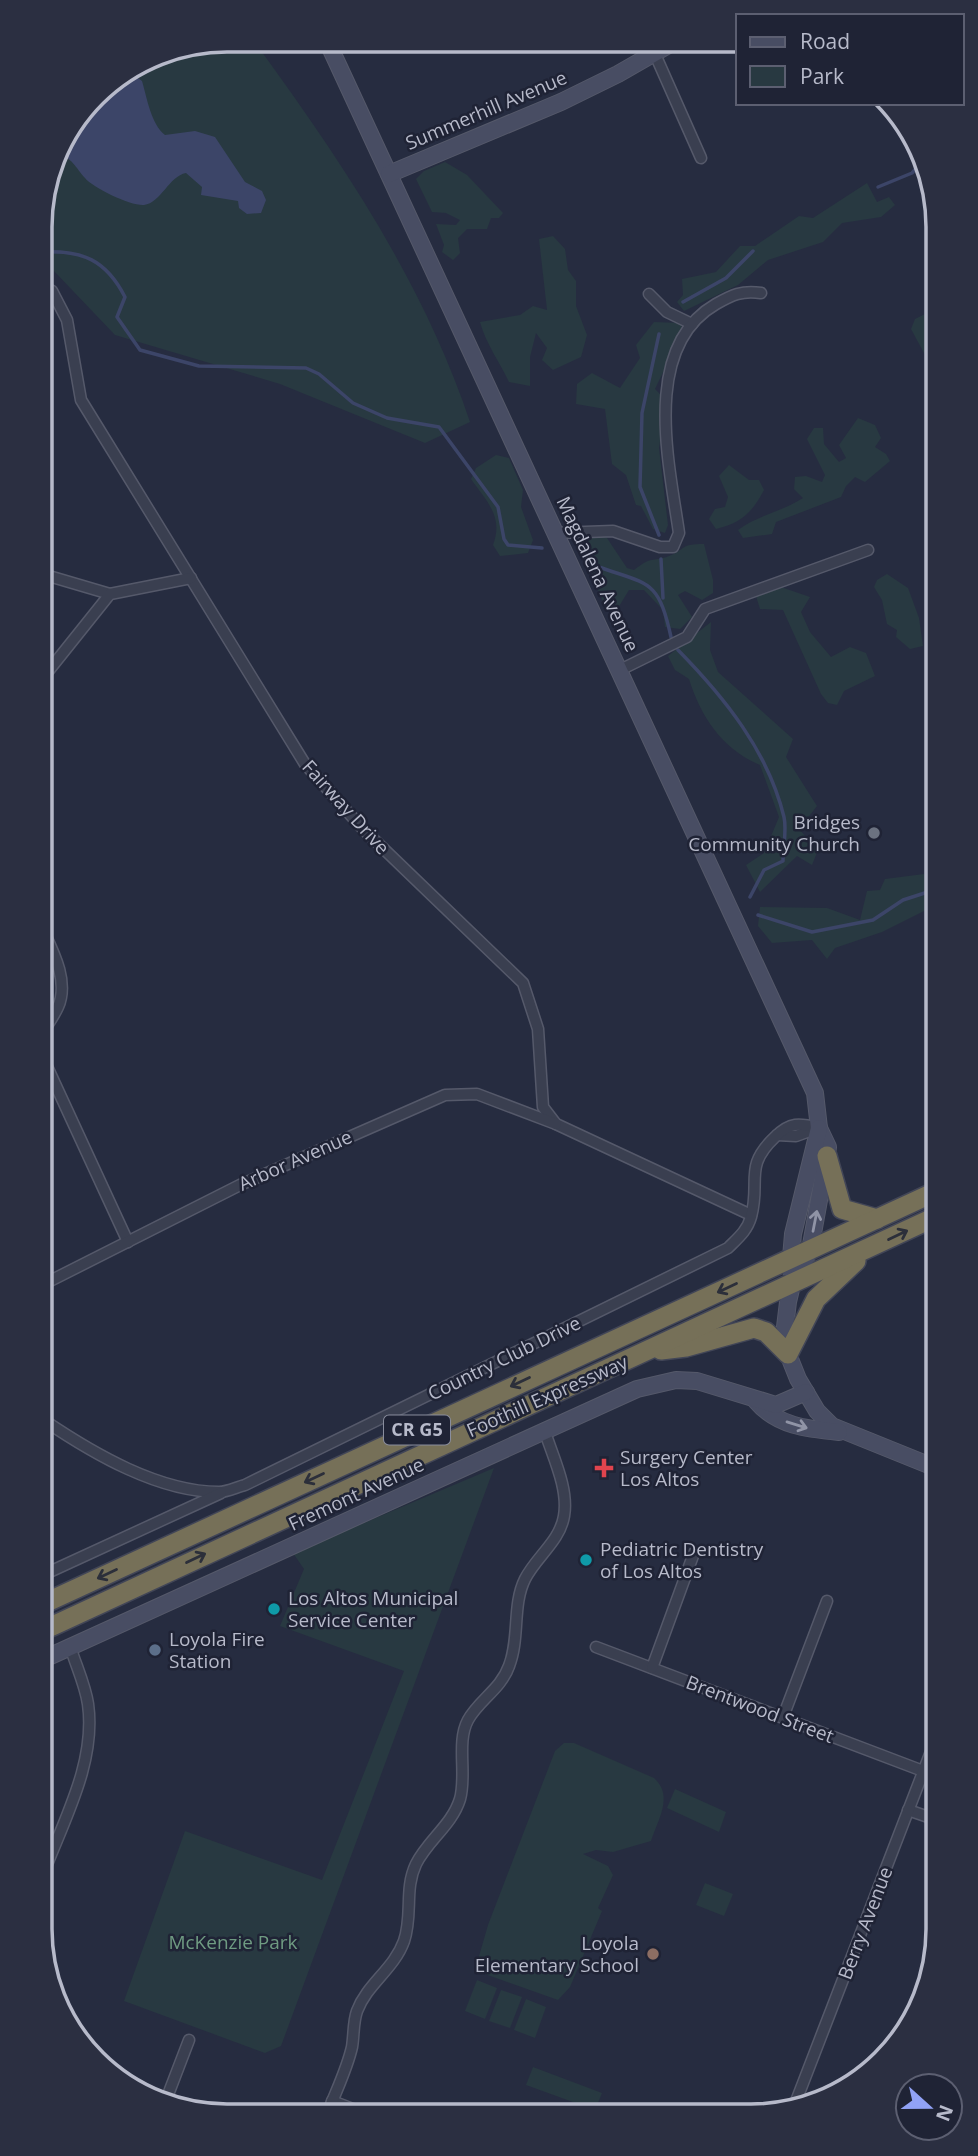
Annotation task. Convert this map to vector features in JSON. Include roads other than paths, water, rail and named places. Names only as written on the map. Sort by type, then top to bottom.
[{"type":"highway","points":[[827,1156],[842,1209],[877,1219]]},
{"type":"highway","name":"Foothill Expressway","points":[[53,1600],[925,1196]]},
{"type":"highway","name":"Foothill Expressway","points":[[53,1626],[289,1513],[925,1222]]},
{"type":"highway","points":[[646,1351],[686,1347],[754,1328],[766,1332],[788,1354],[807,1312],[822,1292],[872,1248]]},
{"type":"main road","name":"Magdalena Avenue","points":[[333,53],[557,533],[818,1103],[819,1128],[789,1260],[792,1285]]},
{"type":"main road","name":"Summerhill Avenue","points":[[389,174],[561,102],[618,74],[652,53]]},
{"type":"main road","name":"Magdalena Avenue","points":[[792,1285],[810,1250],[827,1156],[828,1147],[819,1128]]},
{"type":"main road","points":[[792,1285],[785,1327],[788,1354],[806,1392],[824,1419],[846,1433],[925,1464]]},
{"type":"main road","name":"Fremont Avenue","points":[[53,1655],[637,1389],[676,1380],[708,1384],[776,1405],[806,1392]]},
{"type":"main road","points":[[756,1401],[768,1415],[802,1428],[846,1433]]},
{"type":"street","points":[[654,53],[701,158]]},
{"type":"street","points":[[557,533],[612,531],[660,547],[673,547],[679,533],[664,427],[669,380],[676,354],[701,313],[743,290],[761,293]]},
{"type":"street","name":"Fairway Drive","points":[[53,293],[67,320],[81,400],[305,764],[362,828],[523,983],[538,1030],[543,1107],[556,1124]]},
{"type":"street","points":[[649,294],[667,312],[692,324]]},
{"type":"street","points":[[620,670],[687,637],[705,609],[868,550]]},
{"type":"street","points":[[53,577],[110,594],[191,578]]},
{"type":"street","points":[[53,665],[110,594]]},
{"type":"street","points":[[53,952],[62,987],[59,1006],[53,1016]]},
{"type":"street","points":[[53,1080],[128,1242]]},
{"type":"street","name":"Arbor Avenue","points":[[53,1280],[240,1185],[445,1095],[477,1094],[556,1124]]},
{"type":"street","points":[[556,1124],[751,1215]]},
{"type":"street","name":"Country Club Drive","points":[[53,1570],[220,1493],[245,1485],[728,1248],[744,1232],[751,1215],[758,1157],[766,1143],[777,1135],[796,1136],[819,1128]]},
{"type":"street","points":[[53,1426],[97,1454],[130,1469],[164,1482],[220,1493]]},
{"type":"street","points":[[331,2104],[352,2047],[357,2011],[364,1997],[398,1955],[404,1941],[410,1917],[407,1894],[415,1866],[425,1847],[449,1823],[460,1798],[468,1720],[501,1682],[509,1668],[517,1640],[520,1594],[524,1580],[558,1532],[564,1517],[564,1500],[557,1468],[544,1430]]},
{"type":"street","points":[[652,1668],[694,1553]]},
{"type":"street","points":[[783,1717],[827,1601]]},
{"type":"street","points":[[53,1848],[85,1763],[89,1728],[88,1705],[71,1646]]},
{"type":"street","name":"Brentwood Street","points":[[596,1647],[923,1771]]},
{"type":"street","name":"Berry Avenue","points":[[797,2097],[925,1766]]},
{"type":"street","points":[[908,1811],[925,1816]]},
{"type":"street","points":[[169,2093],[189,2040]]},
{"type":"water","points":[[138,78],[142,81],[153,118],[165,135],[195,131],[215,137],[245,182],[262,191],[266,200],[261,213],[247,214],[239,208],[238,201],[201,195],[202,187],[186,173],[175,179],[155,200],[138,205],[96,187],[67,158],[71,150],[96,112],[112,96]]},
{"type":"waterway","points":[[878,187],[915,169]]},
{"type":"waterway","points":[[683,302],[726,278],[753,251]]},
{"type":"waterway","points":[[53,252],[69,253],[92,260],[110,274],[125,297],[117,317],[140,350],[199,366],[306,368],[319,374],[353,403],[387,418],[439,427],[498,507],[504,539],[508,545],[542,548]]},
{"type":"waterway","points":[[659,334],[642,413],[640,487],[659,535]]},
{"type":"waterway","points":[[661,559],[663,598]]},
{"type":"waterway","points":[[596,566],[648,586],[661,604],[671,637]]},
{"type":"waterway","points":[[678,650],[728,706],[756,748],[777,793],[784,817],[783,861],[764,870],[750,897]]},
{"type":"waterway","points":[[758,915],[812,932],[873,920],[903,900],[926,893]]},
{"type":"place","name":"Bridges Community Church","points":[[874,833]]},
{"type":"place","name":"Surgery Center Los Altos","points":[[604,1468]]},
{"type":"place","name":"Pediatric Dentistry of Los Altos","points":[[586,1560]]},
{"type":"place","name":"Los Altos Municipal Service Center","points":[[274,1609]]},
{"type":"place","name":"Loyola Fire Station","points":[[155,1650]]},
{"type":"place","name":"Loyola Elementary School","points":[[653,1954]]},
{"type":"park label","name":"McKenzie Park","points":[[233,1942]]}]
